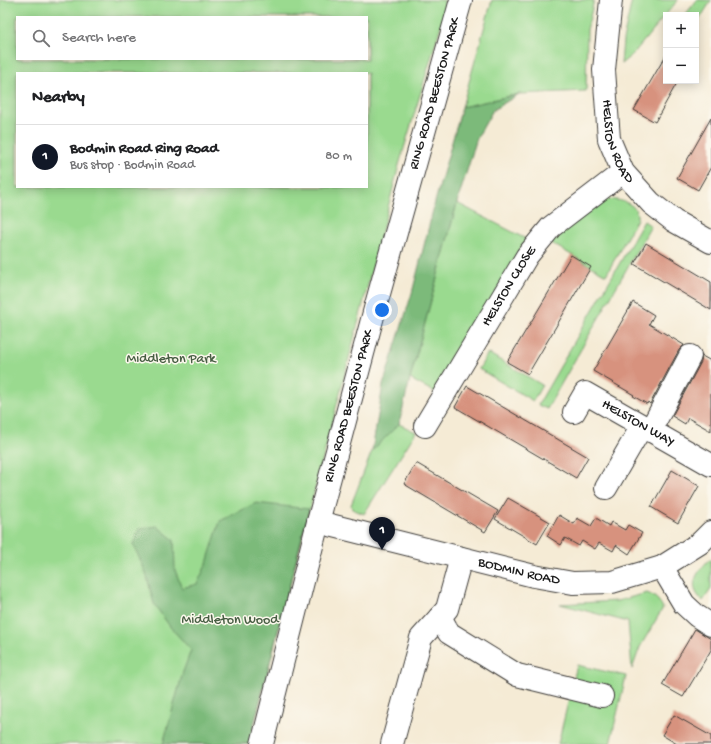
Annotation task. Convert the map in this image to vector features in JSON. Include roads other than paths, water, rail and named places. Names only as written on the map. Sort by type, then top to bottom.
[{"type":"street","name":"RING ROAD BEESTON PARK","points":[[262,744],[376,301],[461,0]]},
{"type":"street","name":"HELSTON ROAD","points":[[611,0],[604,70],[605,102],[609,139],[623,172],[651,203],[668,216],[711,242]]},
{"type":"street","name":"HELSTON CLOSE","points":[[425,426],[527,256],[551,227],[623,172]]},
{"type":"street","points":[[606,488],[646,428],[690,356]]},
{"type":"street","name":"HELSTON WAY","points":[[574,412],[585,393],[711,465]]},
{"type":"street","name":"BODMIN ROAD","points":[[318,522],[534,576],[573,584],[612,582],[662,567],[700,543],[711,532]]},
{"type":"street","points":[[392,744],[421,638],[447,609],[461,558]]},
{"type":"street","points":[[662,567],[684,604],[697,616],[711,625]]},
{"type":"street","points":[[440,617],[450,633],[517,675],[602,696]]},
{"type":"place","name":"Bodmin Road Ring Road","points":[[382,550]]},
{"type":"park label","name":"Middleton Park","points":[[171,359]]},
{"type":"park label","name":"Middleton Wood","points":[[230,620]]}]
